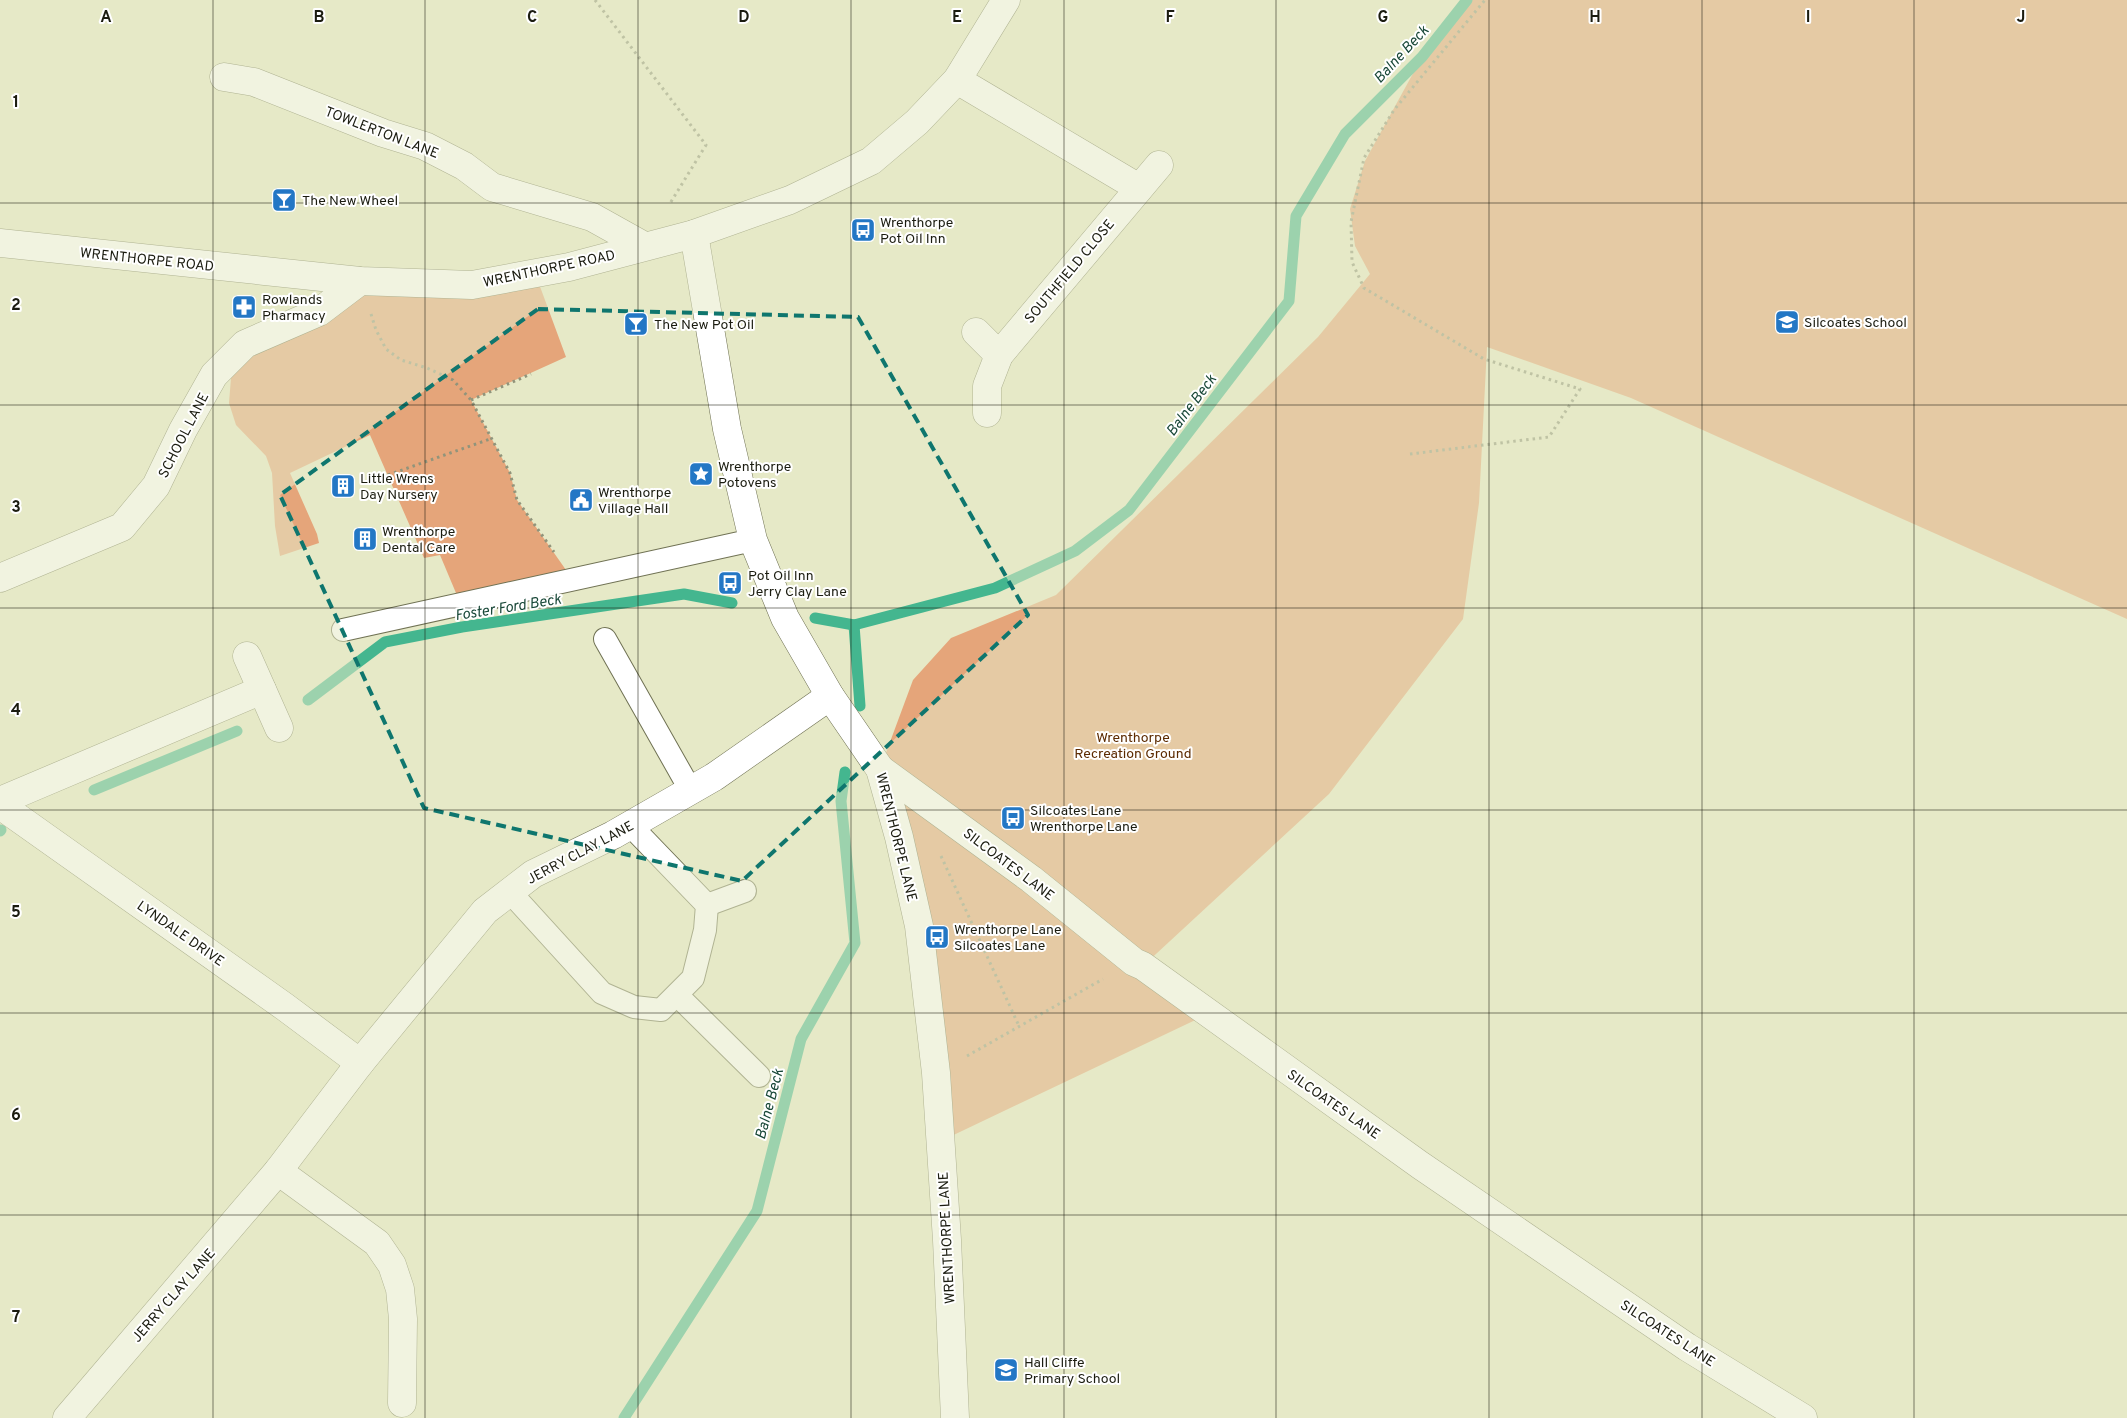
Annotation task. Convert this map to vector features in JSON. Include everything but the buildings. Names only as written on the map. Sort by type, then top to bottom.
[{"type":"street","name":"WRENTHORPE ROAD","points":[[0,243],[360,281],[472,285],[569,266],[694,234],[790,200],[871,161],[917,122],[957,80],[1006,0]]},
{"type":"street","name":"TOWLERTON LANE","points":[[224,77],[254,82],[383,133],[425,146],[464,166],[492,187],[592,217],[644,246]]},
{"type":"street","points":[[957,80],[1139,188]]},
{"type":"street","name":"SOUTHFIELD CLOSE","points":[[987,413],[988,386],[999,355],[1159,165]]},
{"type":"street","name":"WRENTHORPE LANE","points":[[694,234],[727,429],[753,540],[785,618],[830,696],[880,769],[899,837],[919,926],[936,1073],[947,1240],[955,1418]]},
{"type":"street","name":"SCHOOL LANE","points":[[0,578],[122,527],[156,486],[214,375],[245,344],[319,312],[360,281]]},
{"type":"street","points":[[976,332],[999,355]]},
{"type":"street","points":[[247,656],[279,728]]},
{"type":"street","name":"LYNDALE DRIVE","points":[[0,803],[262,690]]},
{"type":"street","name":"JERRY CLAY LANE","points":[[67,1418],[278,1171],[360,1063],[485,911],[533,874],[630,825],[714,777],[830,696]]},
{"type":"street","name":"SILCOATES LANE","points":[[880,769],[1031,879],[1134,962],[1143,966],[1420,1164],[1678,1341],[1802,1418]]},
{"type":"street","name":"LYNDALE DRIVE","points":[[0,803],[360,1063]]},
{"type":"street","points":[[278,1171],[377,1243],[392,1265],[400,1289],[403,1319],[402,1403]]},
{"type":"lane","points":[[343,630],[753,540]]},
{"type":"lane","points":[[605,639],[691,791]]},
{"type":"lane","points":[[510,892],[602,993],[634,1007],[662,1010],[693,978],[705,930],[707,905],[630,825]]},
{"type":"lane","points":[[707,905],[745,892]]},
{"type":"lane","points":[[677,995],[759,1076]]},
{"type":"path","points":[[595,0],[706,145],[644,246]]},
{"type":"path","points":[[1410,454],[1550,437],[1580,389],[1484,358],[1364,288],[1352,262],[1350,222],[1364,158],[1394,110],[1485,0]]},
{"type":"path","points":[[360,281],[376,330],[386,349],[401,360],[427,368],[452,380],[471,400],[490,439],[510,473],[518,500],[573,580]]},
{"type":"path","points":[[471,400],[531,374]]},
{"type":"path","points":[[388,475],[490,439]]},
{"type":"path","points":[[940,855],[1018,1026]]},
{"type":"path","points":[[936,1073],[1134,962]]},
{"type":"highlighted area","points":[[538,309],[858,317],[1028,615],[742,881],[424,808],[280,495]]},
{"type":"green space","name":"Wrenthorpe Recreation Ground","points":[[1467,0],[2127,0],[2127,619],[1631,398],[1487,347],[1479,503],[1463,619],[1329,794],[1143,966],[1208,1014],[941,1141],[880,769],[913,680],[951,638],[1056,595],[1318,337],[1370,274],[1355,246],[1350,209],[1365,161],[1422,57]]},
{"type":"green space","points":[[535,273],[566,357],[471,400],[510,473],[517,500],[573,580],[458,604],[456,593],[440,555],[424,558],[370,435],[290,473],[317,534],[319,543],[280,556],[275,526],[272,473],[266,456],[236,425],[229,403],[231,378],[245,344],[360,281]]},
{"type":"waterway","name":"Balne Beck","points":[[815,618],[854,625],[995,588],[1075,551],[1129,510],[1289,301],[1296,216],[1345,134],[1422,57],[1467,0]]},
{"type":"waterway","name":"Foster Ford Beck","points":[[308,700],[385,642],[462,627],[684,594],[732,603]]},
{"type":"waterway","name":"Balne Beck","points":[[854,625],[860,706]]},
{"type":"waterway","name":"Foster Ford Beck","points":[[94,790],[237,731]]},
{"type":"waterway","name":"Balne Beck","points":[[624,1418],[757,1211],[801,1039],[855,943],[841,801],[845,772]]},
{"type":"place","name":"The New Wheel","points":[[284,200]]},
{"type":"place","name":"Wrenthorpe Pot Oil Inn","points":[[863,230]]},
{"type":"place","name":"Rowlands Pharmacy","points":[[244,307]]},
{"type":"place","name":"Silcoates School","points":[[1787,322]]},
{"type":"place","name":"The New Pot Oil","points":[[636,324]]},
{"type":"place","name":"Wrenthorpe Potovens","points":[[701,474]]},
{"type":"place","name":"Little Wrens Day Nursery","points":[[343,486]]},
{"type":"place","name":"Wrenthorpe Village Hall","points":[[581,500]]},
{"type":"place","name":"Wrenthorpe Dental Care","points":[[365,539]]},
{"type":"place","name":"Pot Oil Inn Jerry Clay Lane","points":[[730,583]]},
{"type":"place","name":"Silcoates Lane Wrenthorpe Lane","points":[[1013,818]]},
{"type":"place","name":"Wrenthorpe Lane Silcoates Lane","points":[[937,937]]},
{"type":"place","name":"Hall Cliffe Primary School","points":[[1006,1370]]}]
